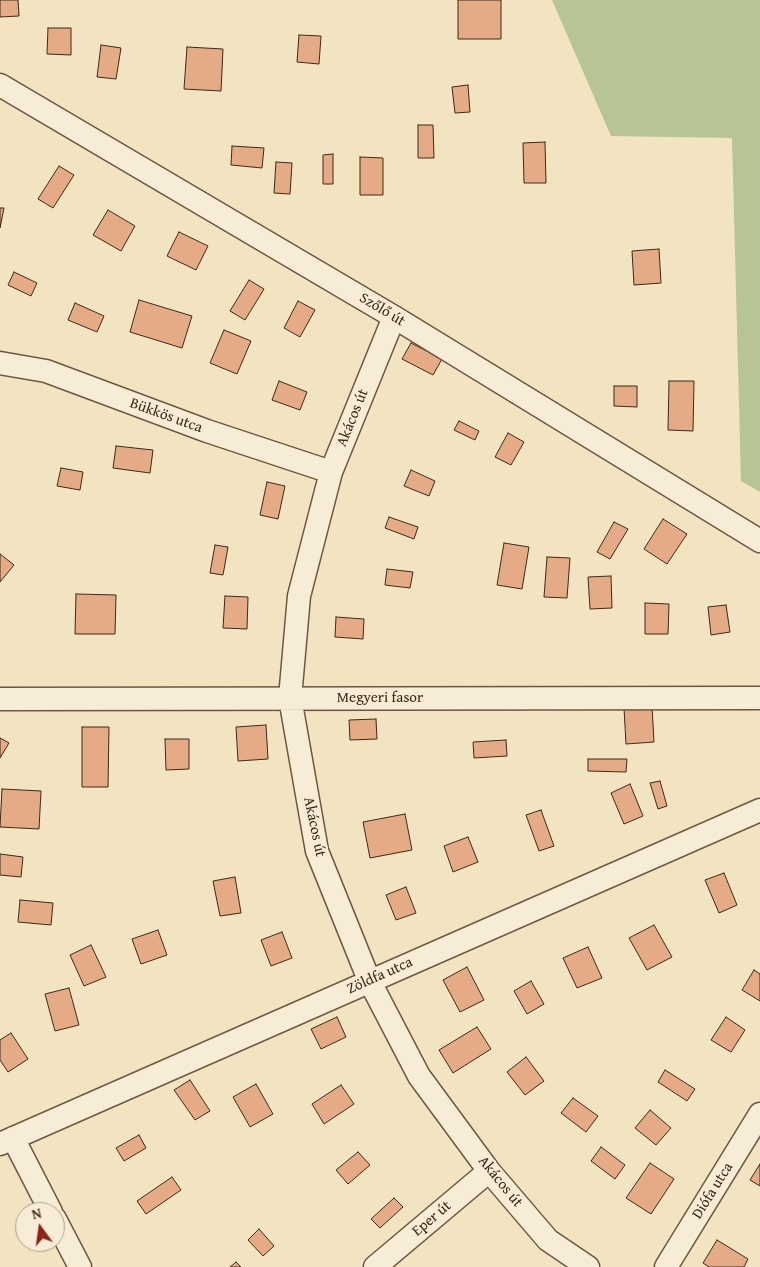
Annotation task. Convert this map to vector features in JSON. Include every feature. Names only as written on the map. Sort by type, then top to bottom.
[{"type":"street","name":"Szőlő út","points":[[0,85],[394,317],[760,541]]},
{"type":"street","name":"Akácos út","points":[[394,317],[331,472],[299,596],[290,698],[317,851],[369,980],[419,1076],[489,1171],[548,1240],[588,1267]]},
{"type":"street","name":"Bükkös utca","points":[[0,363],[46,371],[207,431],[331,472]]},
{"type":"street","name":"Megyeri fasor","points":[[0,699],[760,698]]},
{"type":"street","name":"Zöldfa utca","points":[[6,1141],[369,980],[760,810]]},
{"type":"street","name":"Diófa utca","points":[[666,1267],[760,1114]]},
{"type":"street","points":[[6,1141],[45,1202]]},
{"type":"street","name":"Eper út","points":[[376,1267],[489,1171]]},
{"type":"street","points":[[65,1238],[80,1267]]},
{"type":"green space","points":[[552,0],[760,0],[760,492],[741,481],[732,138],[611,136]]},
{"type":"building","points":[[0,0],[18,0],[19,16],[0,17]]},
{"type":"building","points":[[458,0],[501,0],[501,39],[458,39]]},
{"type":"building","points":[[48,28],[71,28],[71,55],[47,54]]},
{"type":"building","points":[[299,35],[321,36],[319,64],[297,62]]},
{"type":"building","points":[[101,45],[121,48],[116,79],[97,77]]},
{"type":"building","points":[[187,47],[223,49],[221,91],[184,89]]},
{"type":"building","points":[[468,85],[470,112],[455,113],[452,87]]},
{"type":"building","points":[[418,125],[433,125],[434,158],[418,158]]},
{"type":"building","points":[[545,142],[546,183],[524,183],[523,143]]},
{"type":"building","points":[[232,146],[264,148],[262,168],[231,165]]},
{"type":"building","points":[[333,154],[333,184],[323,184],[323,155]]},
{"type":"building","points":[[360,157],[383,158],[383,195],[360,195]]},
{"type":"building","points":[[276,162],[292,163],[290,194],[274,193]]},
{"type":"building","points":[[59,166],[74,175],[53,208],[38,199]]},
{"type":"building","points":[[0,208],[4,208],[0,228]]},
{"type":"building","points":[[108,210],[135,226],[121,251],[93,235]]},
{"type":"building","points":[[179,232],[208,246],[196,270],[167,256]]},
{"type":"building","points":[[659,249],[661,283],[634,285],[632,251]]},
{"type":"building","points":[[14,272],[37,283],[31,296],[8,285]]},
{"type":"building","points":[[249,280],[264,289],[245,320],[230,311]]},
{"type":"building","points":[[139,300],[192,316],[182,348],[130,332]]},
{"type":"building","points":[[298,301],[315,310],[300,337],[284,328]]},
{"type":"building","points":[[75,303],[104,316],[97,332],[68,320]]},
{"type":"building","points":[[224,330],[251,341],[237,374],[210,363]]},
{"type":"building","points":[[411,343],[442,359],[433,375],[402,359]]},
{"type":"building","points":[[279,381],[307,392],[300,410],[272,400]]},
{"type":"building","points":[[669,381],[694,381],[693,431],[668,430]]},
{"type":"building","points":[[614,386],[637,386],[637,407],[614,406]]},
{"type":"building","points":[[459,421],[479,431],[475,440],[454,430]]},
{"type":"building","points":[[508,433],[524,442],[511,465],[495,457]]},
{"type":"building","points":[[116,446],[153,450],[150,473],[113,468]]},
{"type":"building","points":[[61,468],[83,472],[80,490],[57,486]]},
{"type":"building","points":[[411,470],[435,481],[429,496],[404,486]]},
{"type":"building","points":[[267,482],[285,486],[278,519],[260,515]]},
{"type":"building","points":[[389,517],[418,527],[414,539],[385,528]]},
{"type":"building","points":[[663,519],[687,534],[667,564],[644,549]]},
{"type":"building","points":[[614,522],[628,529],[610,559],[597,552]]},
{"type":"building","points":[[504,543],[529,547],[522,589],[497,585]]},
{"type":"building","points":[[215,545],[228,547],[223,575],[210,573]]},
{"type":"building","points":[[0,554],[14,565],[0,582]]},
{"type":"building","points":[[547,557],[570,558],[567,598],[544,597]]},
{"type":"building","points":[[387,569],[413,572],[410,588],[385,585]]},
{"type":"building","points":[[611,576],[612,608],[590,609],[588,577]]},
{"type":"building","points":[[76,594],[116,595],[115,634],[75,634]]},
{"type":"building","points":[[225,596],[248,597],[247,629],[223,628]]},
{"type":"building","points":[[645,603],[669,604],[668,634],[645,634]]},
{"type":"building","points":[[726,605],[730,632],[711,635],[708,607]]},
{"type":"building","points":[[336,617],[364,619],[363,639],[335,637]]},
{"type":"building","points":[[652,706],[654,742],[626,744],[624,708]]},
{"type":"building","points":[[376,719],[377,739],[350,740],[349,720]]},
{"type":"building","points":[[266,725],[268,759],[238,761],[236,727]]},
{"type":"building","points":[[82,727],[109,727],[108,787],[82,787]]},
{"type":"building","points":[[0,738],[9,743],[0,758]]},
{"type":"building","points":[[165,739],[189,739],[189,769],[166,770]]},
{"type":"building","points":[[506,740],[507,756],[474,758],[473,742]]},
{"type":"building","points":[[588,759],[627,759],[626,772],[588,771]]},
{"type":"building","points":[[660,781],[667,806],[658,809],[650,783]]},
{"type":"building","points":[[630,784],[643,816],[624,824],[611,793]]},
{"type":"building","points":[[2,789],[41,791],[39,829],[0,827]]},
{"type":"building","points":[[541,810],[554,846],[539,851],[526,815]]},
{"type":"building","points":[[405,814],[412,850],[370,858],[363,822]]},
{"type":"building","points":[[468,837],[478,862],[453,872],[444,846]]},
{"type":"building","points":[[0,854],[23,857],[21,877],[0,875]]},
{"type":"building","points":[[724,873],[737,905],[719,913],[705,880]]},
{"type":"building","points":[[235,877],[241,913],[220,916],[213,881]]},
{"type":"building","points":[[406,887],[416,913],[396,920],[386,895]]},
{"type":"building","points":[[20,900],[53,903],[51,925],[18,922]]},
{"type":"building","points":[[654,925],[672,957],[647,970],[629,938]]},
{"type":"building","points":[[158,930],[167,955],[141,964],[132,939]]},
{"type":"building","points":[[282,932],[292,958],[271,966],[261,940]]},
{"type":"building","points":[[91,945],[106,977],[84,986],[70,955]]},
{"type":"building","points":[[588,947],[602,978],[577,988],[563,958]]},
{"type":"building","points":[[467,967],[484,1000],[460,1012],[443,980]]},
{"type":"building","points":[[754,970],[760,974],[760,1001],[742,990]]},
{"type":"building","points":[[531,981],[544,1004],[527,1014],[514,991]]},
{"type":"building","points":[[69,988],[79,1025],[55,1031],[45,994]]},
{"type":"building","points":[[337,1017],[346,1037],[321,1049],[311,1029]]},
{"type":"building","points":[[726,1017],[745,1030],[731,1052],[711,1040]]},
{"type":"building","points":[[477,1027],[491,1049],[453,1073],[439,1050]]},
{"type":"building","points":[[11,1033],[28,1059],[8,1072],[0,1060],[0,1040]]},
{"type":"building","points":[[526,1057],[544,1081],[525,1095],[507,1072]]},
{"type":"building","points":[[665,1070],[695,1089],[687,1101],[658,1082]]},
{"type":"building","points":[[190,1080],[210,1111],[195,1120],[174,1090]]},
{"type":"building","points":[[256,1084],[273,1114],[250,1127],[233,1097]]},
{"type":"building","points":[[341,1085],[354,1104],[324,1124],[312,1104]]},
{"type":"building","points":[[573,1098],[598,1116],[586,1132],[561,1113]]},
{"type":"building","points":[[650,1110],[671,1128],[656,1145],[635,1128]]},
{"type":"building","points":[[139,1135],[146,1148],[124,1161],[116,1148]]},
{"type":"building","points":[[601,1147],[625,1165],[615,1179],[591,1161]]},
{"type":"building","points":[[358,1152],[370,1165],[348,1184],[336,1170]]},
{"type":"building","points":[[650,1163],[674,1179],[651,1214],[626,1198]]},
{"type":"building","points":[[760,1164],[760,1186],[750,1180]]},
{"type":"building","points":[[172,1177],[181,1190],[146,1214],[137,1201]]},
{"type":"building","points":[[394,1198],[403,1207],[380,1228],[371,1219]]},
{"type":"building","points":[[259,1229],[274,1246],[263,1256],[248,1240]]},
{"type":"building","points":[[717,1240],[748,1259],[744,1267],[709,1267],[703,1263]]},
{"type":"building","points":[[236,1262],[241,1267],[230,1267]]}]
